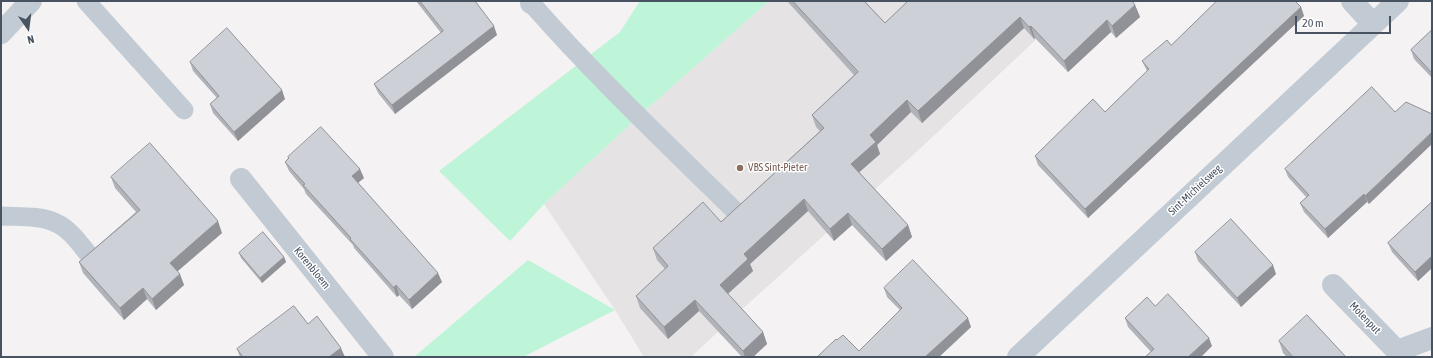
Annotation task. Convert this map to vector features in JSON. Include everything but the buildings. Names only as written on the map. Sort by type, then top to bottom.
[{"type":"street","points":[[1,33],[31,1]]},
{"type":"street","points":[[1352,1],[1373,24]]},
{"type":"street","name":"Sint-Michielsweg","points":[[1018,357],[1398,1]]},
{"type":"street","name":"Korenbloem","points":[[241,179],[383,357]]},
{"type":"street","name":"Molenput","points":[[1333,285],[1399,354],[1432,338]]},
{"type":"lane","points":[[86,1],[184,110]]},
{"type":"lane","points":[[531,2],[561,37],[735,211]]},
{"type":"lane","points":[[1,216],[35,217],[56,223],[71,233],[90,255]]},
{"type":"shaded area","name":"VBS Sint-Pieter","points":[[769,1],[1077,1],[925,144],[691,357],[644,357],[615,310],[544,204],[648,108]]},
{"type":"green space","points":[[640,1],[769,1],[648,108],[544,204],[510,241],[439,171],[620,32]]},
{"type":"green space","points":[[528,260],[615,310],[523,357],[414,357]]},
{"type":"place","name":"VBS Sint-Pieter","points":[[740,168]]}]
